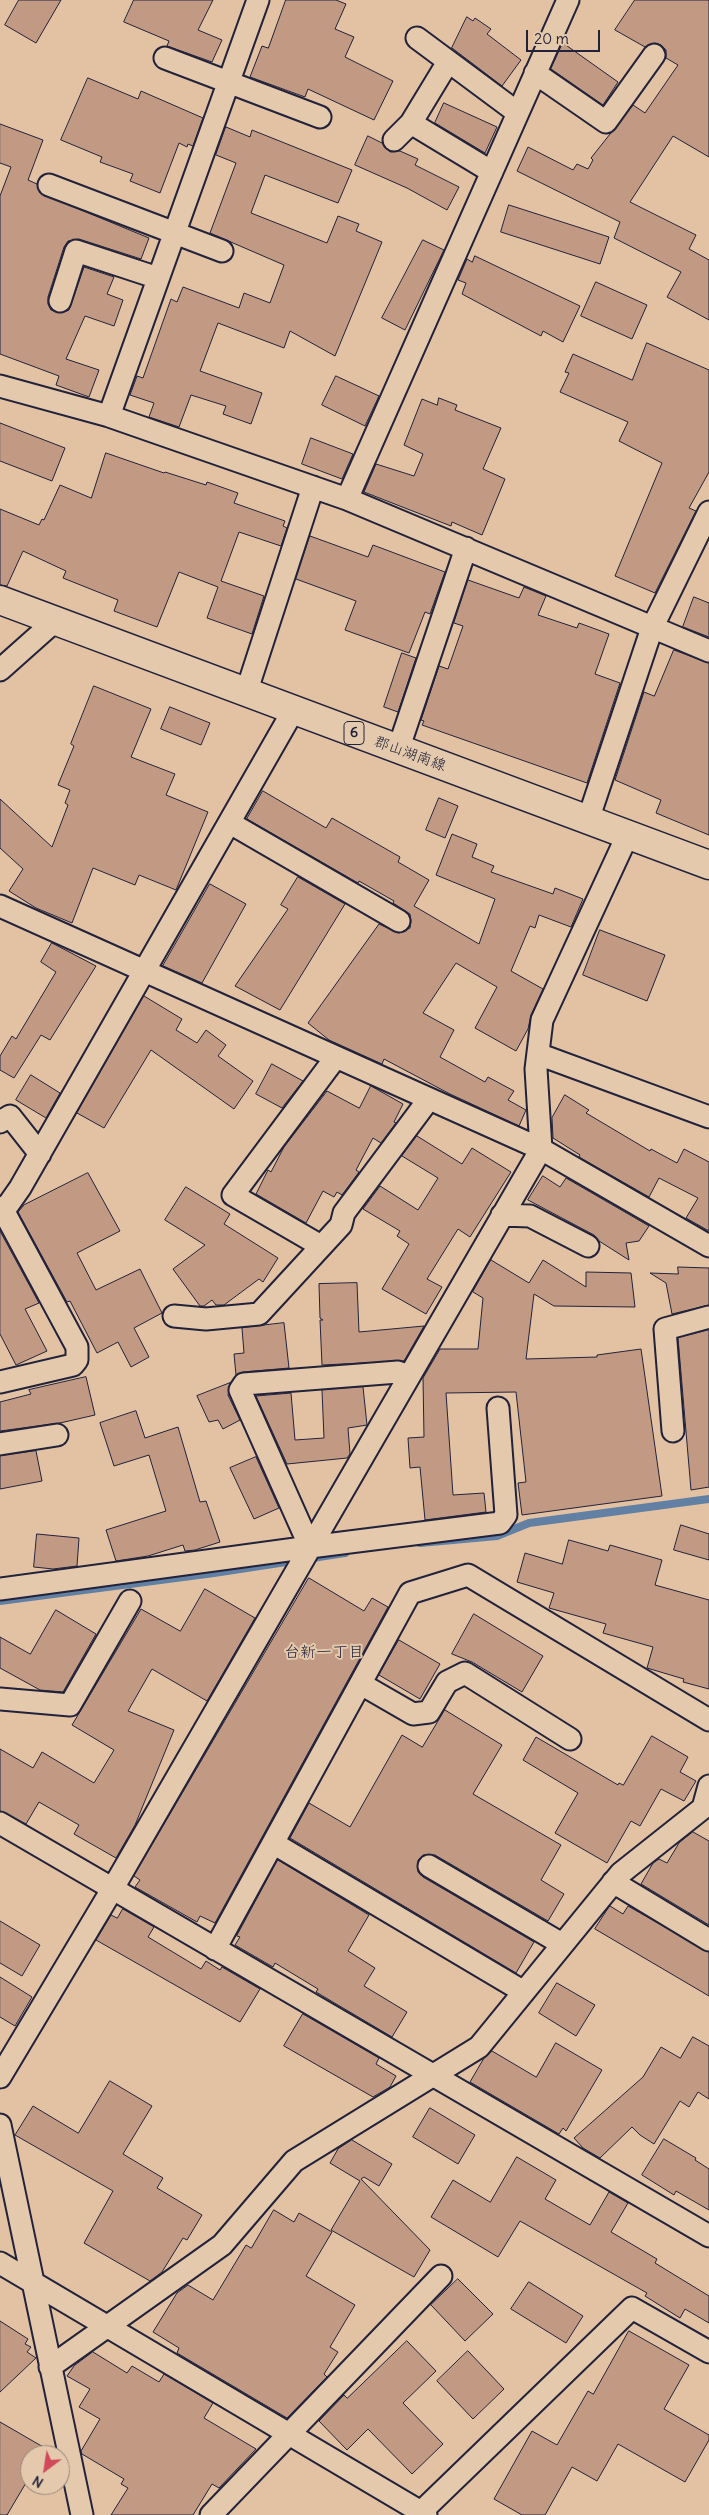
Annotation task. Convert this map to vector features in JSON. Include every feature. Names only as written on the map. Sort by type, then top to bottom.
[{"type":"main road","name":"郡山湖南線","points":[[0,600],[709,865]]},
{"type":"street","points":[[108,416],[258,0]]},
{"type":"street","points":[[347,499],[568,0]]},
{"type":"street","points":[[417,38],[518,113]]},
{"type":"street","points":[[535,74],[606,122],[654,55]]},
{"type":"street","points":[[164,58],[320,117]]},
{"type":"street","points":[[394,140],[412,122],[448,62]]},
{"type":"street","points":[[412,122],[492,172]]},
{"type":"street","points":[[49,185],[222,251]]},
{"type":"street","points":[[60,301],[76,251],[158,278]]},
{"type":"street","points":[[0,386],[108,416],[347,499],[709,651]]},
{"type":"street","points":[[246,693],[313,487]]},
{"type":"street","points":[[588,820],[652,628],[709,512]]},
{"type":"street","points":[[398,750],[466,548]]},
{"type":"street","points":[[0,670],[55,621]]},
{"type":"street","points":[[0,1382],[73,1365],[78,1354],[77,1347],[1,1208],[8,1205],[20,1188],[294,711]]},
{"type":"street","points":[[230,823],[399,921]]},
{"type":"street","points":[[0,2078],[113,1888],[540,1149],[536,1069],[542,1020],[628,834]]},
{"type":"street","points":[[0,906],[540,1149],[709,1246]]},
{"type":"street","points":[[538,1054],[709,1116]]},
{"type":"street","points":[[322,1246],[233,1195],[336,1057]]},
{"type":"street","points":[[174,1316],[206,1320],[258,1314],[341,1225],[344,1213],[429,1099]]},
{"type":"street","points":[[0,1122],[10,1116],[40,1154]]},
{"type":"street","points":[[502,1215],[530,1216],[588,1246]]},
{"type":"street","points":[[673,1432],[665,1329],[709,1318]]},
{"type":"street","points":[[310,1546],[240,1390],[244,1384],[398,1372],[409,1376]]},
{"type":"street","points":[[0,1590],[310,1546],[500,1523],[506,1515],[498,1408]]},
{"type":"street","points":[[0,1444],[57,1435]]},
{"type":"street","points":[[215,1949],[410,1593],[468,1575],[709,1720]]},
{"type":"street","points":[[0,1699],[70,1705],[130,1602]]},
{"type":"street","points":[[360,1684],[413,1714],[428,1712],[447,1682],[465,1674],[570,1739]]},
{"type":"street","points":[[50,2367],[106,2325],[222,2245],[294,2160],[479,2047],[621,1873],[704,1808],[709,1786]]},
{"type":"street","points":[[0,1823],[709,2236]]},
{"type":"street","points":[[273,1843],[524,1992]]},
{"type":"street","points":[[429,1866],[562,1944]]},
{"type":"street","points":[[613,1882],[709,1940]]},
{"type":"street","points":[[0,2125],[82,2515]]},
{"type":"street","points":[[0,2263],[424,2514],[632,2308],[709,2352]]},
{"type":"street","points":[[211,2515],[441,2276]]},
{"type":"building","points":[[19,0],[61,0],[36,43],[5,25]]},
{"type":"building","points":[[134,0],[213,0],[198,30],[222,40],[212,62],[167,46],[169,41],[124,22]]},
{"type":"building","points":[[286,0],[336,0],[346,4],[335,29],[354,37],[345,57],[393,81],[374,120],[308,89],[305,97],[250,77],[262,46],[268,48]]},
{"type":"building","points":[[635,0],[709,0],[709,157],[673,136],[630,202],[696,235],[689,249],[709,260],[709,320],[667,297],[681,272],[614,238],[620,222],[517,171],[528,147],[573,170],[577,164],[588,169],[593,160],[591,158],[633,105],[645,113],[678,65],[666,58],[666,50],[661,45],[655,43],[645,47],[615,30]]},
{"type":"building","points":[[467,17],[473,21],[475,18],[491,29],[487,34],[521,60],[502,86],[452,48]]},
{"type":"building","points":[[563,43],[618,82],[603,105],[551,69]]},
{"type":"building","points":[[88,78],[138,99],[141,91],[203,118],[193,146],[188,144],[187,147],[179,143],[160,193],[130,181],[133,174],[100,162],[102,157],[61,140]]},
{"type":"building","points":[[444,103],[497,127],[485,153],[435,123]]},
{"type":"building","points":[[0,124],[43,140],[28,180],[37,184],[40,193],[149,238],[141,259],[79,239],[68,241],[64,247],[48,297],[48,304],[51,310],[62,313],[69,310],[84,267],[114,277],[107,294],[123,300],[114,326],[85,316],[66,359],[99,370],[89,397],[56,385],[59,376],[0,354],[0,196],[11,167],[0,163]]},
{"type":"building","points":[[226,127],[250,137],[252,130],[352,170],[338,203],[265,175],[251,213],[327,243],[338,216],[359,224],[356,231],[382,242],[335,356],[290,331],[284,348],[218,323],[200,371],[262,393],[251,424],[223,414],[226,406],[191,395],[179,427],[149,417],[154,403],[130,395],[137,376],[143,378],[171,299],[177,302],[183,287],[239,308],[244,293],[270,303],[284,265],[210,233],[236,163],[216,155]]},
{"type":"building","points":[[368,136],[382,143],[390,152],[400,151],[418,159],[415,165],[459,187],[447,210],[407,188],[355,165]]},
{"type":"building","points":[[509,205],[609,237],[600,264],[501,232]]},
{"type":"building","points":[[423,240],[444,250],[405,330],[382,318]]},
{"type":"building","points":[[475,256],[580,306],[563,342],[543,331],[541,336],[462,294],[466,283],[458,280],[467,259],[472,262]]},
{"type":"building","points":[[596,282],[647,305],[632,339],[581,316]]},
{"type":"building","points":[[647,343],[709,370],[709,472],[689,508],[696,511],[655,593],[615,576],[662,463],[619,441],[628,422],[560,392],[569,373],[565,372],[573,354],[632,380]]},
{"type":"building","points":[[336,376],[379,396],[365,426],[322,405]]},
{"type":"building","points":[[439,398],[457,405],[455,410],[501,428],[483,469],[505,479],[482,535],[452,522],[451,526],[364,492],[376,464],[414,476],[423,454],[404,445],[422,399],[437,405]]},
{"type":"building","points":[[0,423],[65,448],[52,481],[0,461]]},
{"type":"building","points":[[311,438],[353,454],[342,479],[302,464]]},
{"type":"building","points":[[106,453],[164,473],[206,485],[207,482],[238,493],[234,503],[285,521],[283,526],[287,528],[281,546],[239,532],[221,581],[264,596],[252,634],[207,618],[218,587],[179,572],[157,627],[114,611],[118,600],[63,578],[66,571],[23,551],[7,586],[0,585],[0,509],[39,525],[42,519],[44,520],[60,485],[91,498]]},
{"type":"building","points":[[310,536],[368,557],[373,545],[445,572],[430,614],[425,612],[409,653],[345,630],[356,601],[296,579]]},
{"type":"building","points":[[468,580],[519,598],[524,587],[546,596],[538,615],[577,628],[579,623],[609,634],[595,674],[620,683],[587,783],[422,725],[424,721],[421,720],[439,666],[448,669],[463,626],[454,623]]},
{"type":"building","points":[[694,597],[709,603],[709,637],[683,627]]},
{"type":"building","points":[[674,650],[709,663],[709,835],[656,813],[661,800],[615,780],[644,692],[654,696]]},
{"type":"building","points":[[402,653],[416,658],[398,712],[384,707]]},
{"type":"building","points":[[94,686],[151,709],[131,757],[175,774],[166,795],[208,812],[176,890],[139,875],[135,885],[93,868],[72,923],[36,908],[9,891],[23,869],[0,848],[0,799],[52,847],[68,805],[65,803],[70,790],[58,785],[74,746],[71,744]]},
{"type":"building","points":[[170,707],[210,723],[201,745],[161,729]]},
{"type":"building","points":[[263,791],[326,828],[332,818],[400,857],[398,862],[429,880],[414,906],[479,944],[495,899],[436,875],[452,834],[477,844],[472,857],[494,866],[491,872],[553,894],[555,888],[583,899],[571,927],[539,915],[535,928],[530,926],[511,971],[543,989],[531,1015],[528,1029],[516,1051],[475,1028],[497,987],[456,963],[423,1013],[454,1030],[440,1057],[485,1082],[488,1077],[514,1091],[508,1100],[526,1110],[519,1126],[450,1094],[384,1059],[382,1064],[329,1040],[308,1023],[379,924],[399,933],[410,928],[410,914],[393,903],[394,901],[359,881],[358,883],[247,819]]},
{"type":"building","points":[[439,798],[458,806],[445,838],[426,830]]},
{"type":"building","points":[[298,877],[345,904],[280,1010],[235,986],[288,909],[281,905]]},
{"type":"building","points":[[210,884],[246,904],[202,983],[163,966]]},
{"type":"building","points":[[600,930],[665,955],[647,1001],[583,975]]},
{"type":"building","points":[[52,943],[96,966],[50,1040],[41,1035],[14,1078],[0,1070],[0,1056],[12,1036],[16,1039],[56,972],[41,962]]},
{"type":"building","points":[[144,996],[182,1019],[176,1030],[197,1043],[206,1030],[226,1045],[218,1056],[253,1081],[234,1109],[151,1050],[104,1128],[77,1113]]},
{"type":"building","points":[[272,1064],[303,1081],[282,1108],[256,1094]]},
{"type":"building","points":[[31,1075],[60,1093],[46,1118],[16,1100]]},
{"type":"building","points":[[371,1086],[403,1104],[394,1122],[396,1123],[381,1143],[373,1138],[356,1170],[359,1172],[342,1195],[337,1192],[334,1197],[323,1191],[306,1223],[256,1194],[268,1170],[271,1172],[284,1147],[327,1091],[359,1108]]},
{"type":"building","points":[[565,1095],[589,1110],[586,1113],[650,1151],[651,1149],[677,1163],[684,1149],[709,1162],[709,1231],[686,1218],[698,1198],[659,1178],[649,1197],[579,1157],[580,1155],[553,1138],[552,1118]]},
{"type":"building","points":[[417,1136],[462,1164],[472,1148],[511,1172],[470,1237],[458,1229],[427,1279],[442,1287],[426,1314],[382,1289],[409,1244],[397,1236],[400,1231],[363,1209],[380,1186],[418,1210],[438,1178],[402,1156]]},
{"type":"building","points":[[88,1173],[120,1231],[77,1253],[96,1290],[140,1269],[162,1313],[134,1328],[149,1357],[131,1367],[118,1342],[97,1353],[70,1301],[67,1302],[18,1212],[24,1205]]},
{"type":"building","points":[[543,1176],[560,1187],[566,1178],[649,1226],[639,1241],[626,1243],[629,1260],[599,1241],[594,1235],[528,1200]]},
{"type":"building","points":[[186,1187],[230,1214],[224,1224],[278,1258],[263,1282],[259,1279],[224,1305],[216,1305],[212,1300],[204,1306],[200,1306],[173,1269],[205,1245],[165,1220]]},
{"type":"building","points":[[0,1231],[39,1303],[25,1309],[47,1351],[16,1365],[0,1334]]},
{"type":"building","points":[[491,1260],[529,1283],[543,1260],[586,1287],[586,1272],[631,1273],[635,1307],[554,1306],[534,1294],[526,1359],[597,1357],[597,1355],[641,1349],[662,1496],[522,1515],[518,1483],[526,1482],[516,1392],[446,1393],[453,1495],[484,1493],[486,1512],[425,1520],[420,1467],[410,1468],[408,1438],[424,1437],[423,1378],[440,1349],[478,1349],[483,1298],[473,1292]]},
{"type":"building","points":[[678,1267],[709,1268],[709,1305],[672,1314],[666,1283],[650,1273],[678,1274]]},
{"type":"building","points":[[357,1283],[359,1332],[424,1326],[404,1361],[322,1365],[320,1320],[323,1320],[320,1318],[319,1284]]},
{"type":"building","points":[[284,1323],[289,1368],[243,1372],[236,1375],[234,1354],[244,1353],[242,1328]]},
{"type":"building","points":[[709,1330],[709,1487],[691,1490],[678,1338]]},
{"type":"building","points":[[86,1377],[95,1415],[60,1423],[0,1431],[0,1402],[31,1394],[29,1390]]},
{"type":"building","points":[[230,1383],[228,1395],[240,1420],[223,1429],[218,1420],[209,1422],[197,1396]]},
{"type":"building","points":[[363,1387],[367,1425],[348,1428],[350,1454],[347,1458],[287,1464],[256,1396],[291,1393],[295,1440],[324,1438],[322,1390]]},
{"type":"building","points":[[136,1411],[145,1438],[178,1427],[200,1502],[206,1501],[220,1542],[195,1550],[185,1551],[183,1545],[148,1556],[116,1561],[106,1530],[166,1511],[149,1455],[114,1466],[100,1423]]},
{"type":"building","points":[[36,1451],[42,1481],[0,1489],[0,1456]]},
{"type":"building","points":[[256,1457],[279,1508],[254,1519],[230,1468]]},
{"type":"building","points":[[681,1525],[709,1534],[709,1560],[674,1550]]},
{"type":"building","points":[[37,1534],[79,1538],[77,1566],[53,1569],[34,1567]]},
{"type":"building","points":[[569,1540],[608,1551],[610,1545],[662,1560],[655,1585],[709,1600],[709,1689],[683,1682],[684,1679],[647,1668],[653,1647],[603,1633],[606,1624],[549,1608],[554,1593],[517,1582],[525,1553],[562,1564]]},
{"type":"building","points":[[309,1578],[364,1611],[372,1598],[388,1607],[215,1923],[200,1916],[197,1922],[135,1887],[140,1880],[134,1876]]},
{"type":"building","points":[[205,1589],[255,1618],[207,1701],[152,1669],[128,1711],[174,1730],[135,1825],[116,1858],[74,1834],[79,1825],[39,1802],[26,1824],[0,1811],[0,1749],[33,1768],[42,1752],[94,1783],[114,1750],[72,1725],[141,1609],[180,1631]]},
{"type":"building","points":[[56,1610],[96,1634],[63,1692],[40,1690],[0,1668],[0,1637],[30,1654]]},
{"type":"building","points":[[474,1614],[543,1656],[522,1692],[472,1662],[452,1654]]},
{"type":"building","points":[[399,1640],[440,1664],[420,1699],[379,1675]]},
{"type":"building","points":[[445,1710],[502,1745],[473,1794],[561,1845],[541,1880],[564,1894],[548,1921],[435,1855],[423,1855],[418,1860],[418,1872],[423,1877],[534,1942],[516,1973],[290,1838],[309,1803],[350,1827],[402,1735],[422,1747]]},
{"type":"building","points":[[652,1736],[688,1757],[680,1772],[696,1781],[684,1801],[661,1789],[640,1826],[631,1821],[607,1863],[555,1833],[578,1793],[523,1760],[536,1737],[618,1785],[619,1783],[623,1785]]},
{"type":"building","points":[[693,1832],[709,1841],[709,1925],[641,1884],[653,1863],[659,1859],[667,1863],[679,1843]]},
{"type":"building","points":[[278,1860],[369,1915],[348,1951],[375,1968],[364,1986],[407,2012],[392,2037],[316,1992],[318,1989],[275,1963],[273,1967],[235,1945],[240,1937],[237,1936]]},
{"type":"building","points":[[610,1906],[623,1914],[628,1906],[709,1952],[709,1996],[595,1929]]},
{"type":"building","points":[[123,1909],[154,1927],[148,1937],[201,1969],[206,1961],[220,1970],[222,1967],[260,1989],[240,2022],[96,1940],[111,1915],[117,1918]]},
{"type":"building","points":[[0,1921],[40,1945],[22,1976],[0,1963]]},
{"type":"building","points":[[0,1977],[32,1997],[15,2026],[0,2017]]},
{"type":"building","points":[[557,1983],[595,2005],[576,2036],[539,2013]]},
{"type":"building","points":[[303,2014],[379,2058],[376,2064],[396,2076],[390,2087],[373,2097],[284,2046]]},
{"type":"building","points":[[693,2037],[709,2046],[709,2099],[698,2092],[689,2107],[680,2101],[654,2144],[632,2127],[600,2158],[583,2148],[574,2138],[643,2077],[661,2047],[680,2058]]},
{"type":"building","points":[[556,2043],[602,2070],[566,2131],[563,2128],[559,2134],[470,2082],[484,2058],[492,2051],[536,2077]]},
{"type":"building","points":[[110,2081],[152,2106],[123,2154],[163,2178],[157,2188],[202,2215],[187,2240],[183,2238],[162,2272],[150,2281],[84,2243],[113,2191],[15,2135],[33,2106],[78,2133]]},
{"type":"building","points":[[430,2108],[475,2135],[458,2164],[413,2137]]},
{"type":"building","points":[[664,2139],[696,2158],[695,2160],[709,2169],[709,2210],[676,2191],[674,2195],[642,2175]]},
{"type":"building","points":[[352,2140],[392,2164],[379,2186],[364,2177],[361,2179],[430,2250],[414,2277],[331,2230],[360,2181],[330,2163],[338,2149]]},
{"type":"building","points":[[517,2157],[556,2180],[545,2199],[590,2225],[609,2192],[628,2203],[611,2232],[657,2259],[655,2263],[709,2296],[709,2323],[685,2309],[680,2318],[645,2296],[647,2293],[520,2221],[498,2257],[431,2217],[453,2180],[490,2202]]},
{"type":"building","points":[[274,2210],[294,2222],[299,2213],[332,2232],[306,2276],[355,2305],[330,2347],[338,2352],[324,2374],[327,2377],[287,2418],[177,2353],[179,2348],[153,2332],[177,2293],[188,2285],[213,2300],[246,2245],[251,2248]]},
{"type":"building","points":[[458,2279],[493,2314],[465,2341],[431,2305]]},
{"type":"building","points":[[529,2282],[583,2316],[566,2343],[511,2309]]},
{"type":"building","points":[[0,2321],[28,2339],[25,2344],[31,2347],[27,2352],[36,2358],[0,2392]]},
{"type":"building","points":[[629,2331],[689,2365],[664,2409],[709,2435],[709,2440],[685,2482],[618,2444],[597,2481],[572,2467],[545,2515],[522,2515],[494,2499],[532,2431],[557,2445],[588,2391],[593,2394]]},
{"type":"building","points":[[407,2341],[436,2371],[403,2403],[443,2444],[412,2474],[368,2429],[347,2450],[319,2421],[344,2395],[347,2398]]},
{"type":"building","points":[[468,2351],[504,2389],[473,2419],[437,2381]]},
{"type":"building","points":[[93,2352],[127,2373],[132,2366],[159,2382],[164,2374],[213,2403],[204,2418],[256,2449],[219,2488],[212,2484],[193,2515],[111,2515],[128,2488],[121,2484],[124,2479],[82,2454],[81,2451],[100,2419],[79,2407],[90,2389],[67,2376],[74,2366]]},
{"type":"building","points":[[0,2422],[40,2445],[20,2445],[20,2493],[7,2515],[0,2515]]},
{"type":"waterway","points":[[420,1543],[497,1536],[529,1523],[709,1499]]},
{"type":"waterway","points":[[0,1601],[214,1573],[345,1553]]},
{"type":"district","name":"台新一丁目","points":[[324,1652]]}]
